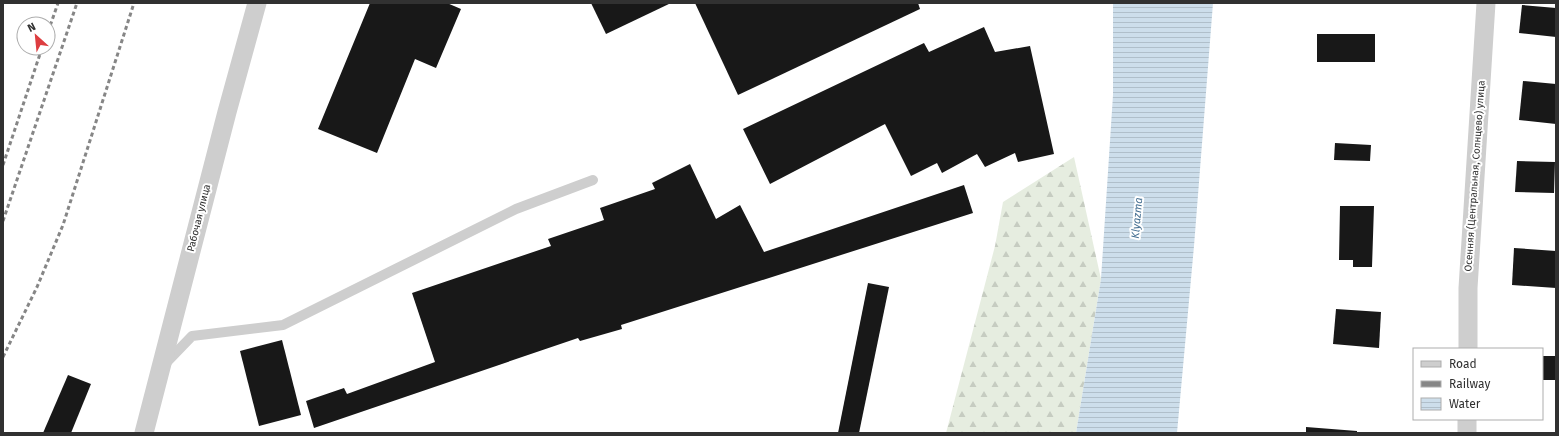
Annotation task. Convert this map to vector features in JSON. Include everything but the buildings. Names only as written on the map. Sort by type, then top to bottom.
[{"type":"street","name":"Рабочая улица","points":[[144,433],[226,112],[257,3]]},
{"type":"street","name":"Осенняя (Центральная, Солнцево) улица","points":[[1468,348],[1468,288],[1486,3]]},
{"type":"street","points":[[1468,420],[1468,433]]},
{"type":"lane","points":[[160,368],[192,336],[283,325],[516,209],[593,180]]},
{"type":"green space","points":[[1074,157],[1101,279],[1076,433],[946,433],[995,246],[1003,202]]},
{"type":"water","name":"Klyazma","points":[[1113,3],[1213,3],[1194,246],[1177,433],[1076,433],[1101,279],[1113,95]]},
{"type":"railway","points":[[54,16],[58,3]]},
{"type":"railway","points":[[3,221],[77,3]]},
{"type":"railway","points":[[3,357],[37,287],[63,225],[134,3]]},
{"type":"railway","points":[[3,165],[39,56]]}]
